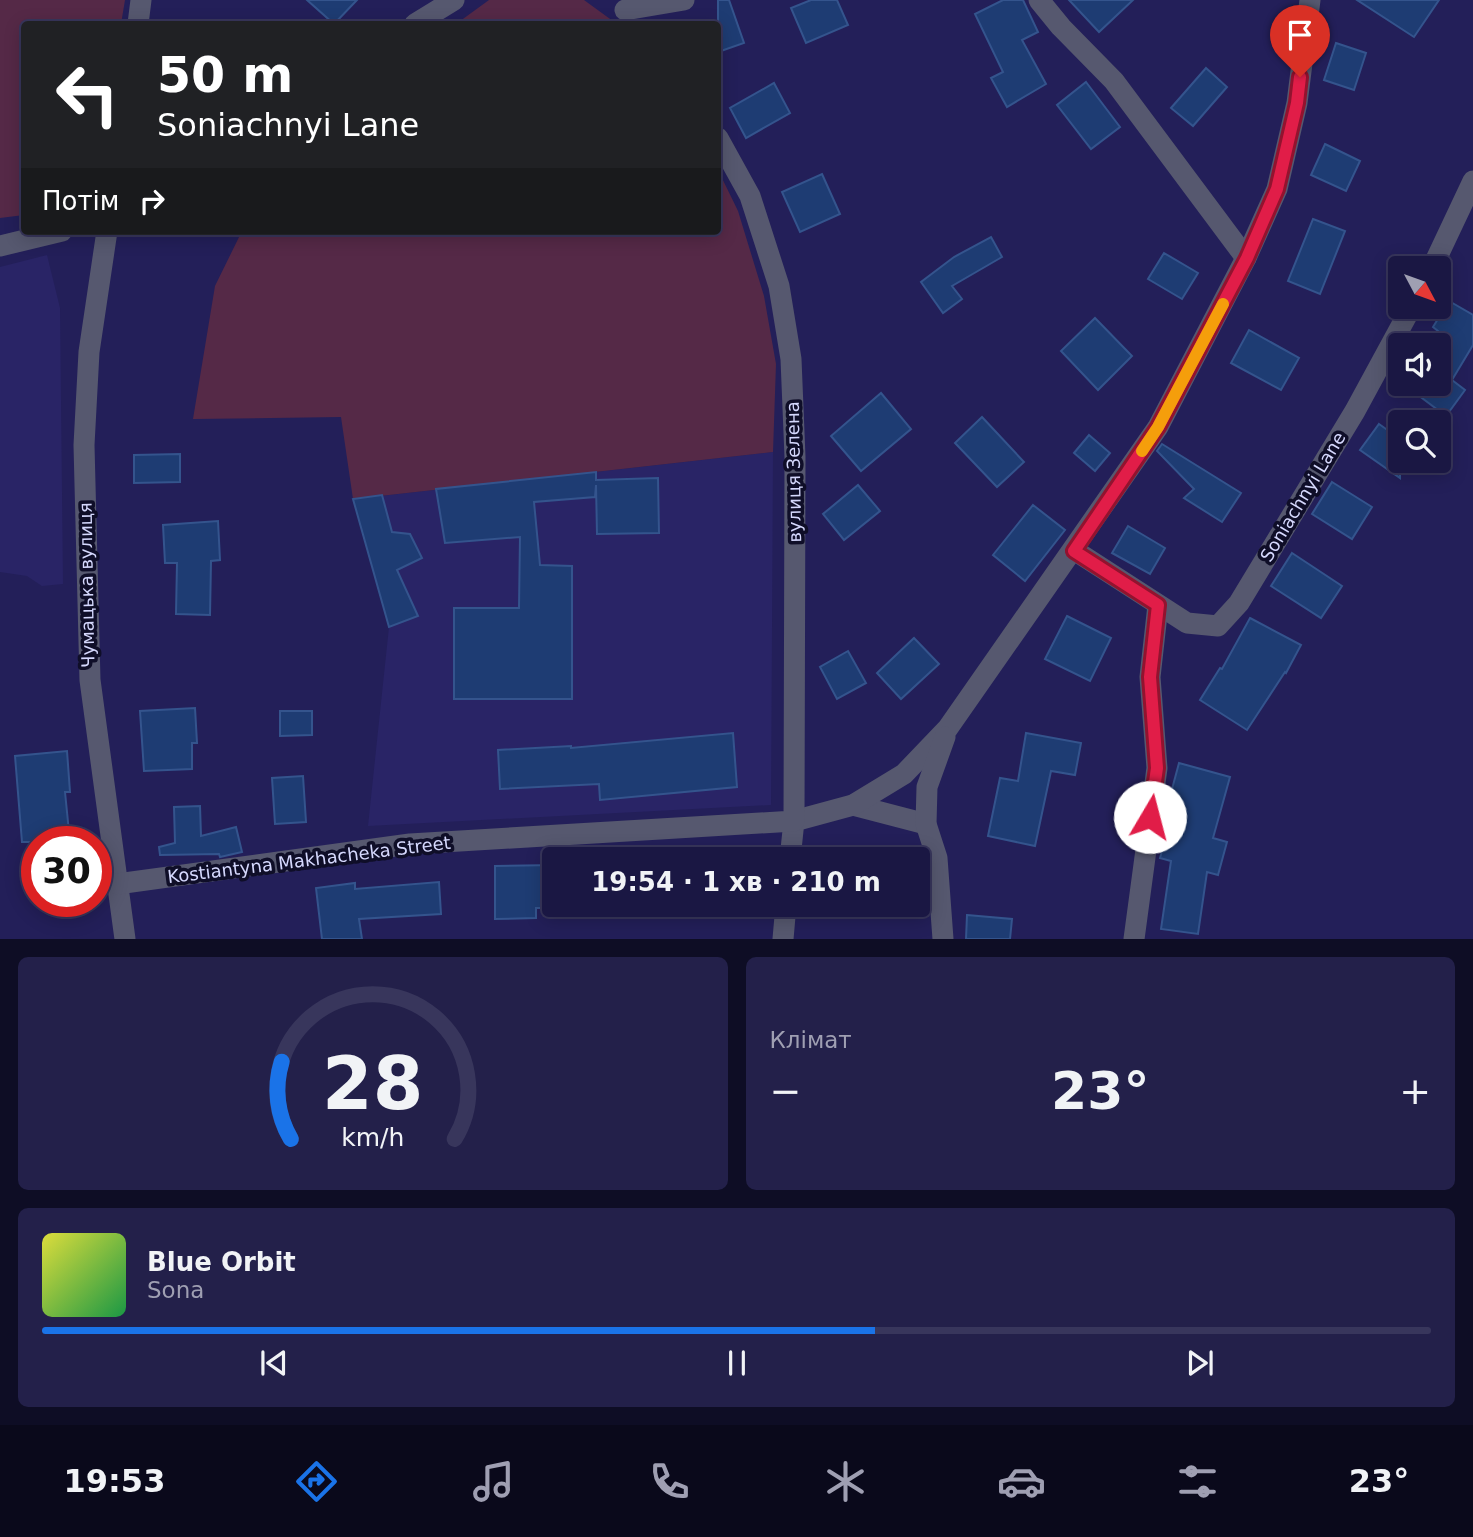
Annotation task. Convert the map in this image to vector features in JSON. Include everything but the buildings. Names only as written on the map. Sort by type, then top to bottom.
[{"type":"street","points":[[138,21],[141,0]]},
{"type":"street","points":[[420,21],[454,0]]},
{"type":"street","points":[[619,5],[684,0]]},
{"type":"street","points":[[1039,0],[1061,27],[1114,81],[1247,258]]},
{"type":"street","points":[[853,805],[904,774],[948,728],[1158,427],[1247,258],[1277,189],[1297,103],[1310,0]]},
{"type":"street","points":[[619,5],[638,21]]},
{"type":"street","name":"вулиця Зелена","points":[[721,143],[750,196],[779,286],[791,359],[795,457],[794,821],[791,847]]},
{"type":"street","points":[[1438,256],[1473,181]]},
{"type":"street","points":[[0,246],[45,235]]},
{"type":"street","name":"Чумацька вулиця","points":[[106,235],[89,352],[84,445],[90,680],[125,939]]},
{"type":"street","name":"Soniachnyi Lane","points":[[1074,551],[1187,623],[1217,626],[1239,603],[1355,411],[1405,319]]},
{"type":"street","points":[[1134,939],[1157,768],[1150,677],[1158,605]]},
{"type":"street","points":[[943,939],[937,858],[926,824],[927,787],[948,728]]},
{"type":"street","points":[[853,805],[926,824]]},
{"type":"street","name":"Kostiantyna Makhacheka Street","points":[[117,884],[410,844],[794,821],[853,805]]},
{"type":"street","points":[[783,939],[785,917]]},
{"type":"shaded area","points":[[0,0],[125,0],[122,21],[21,21],[21,215],[0,218]]},
{"type":"shaded area","points":[[489,0],[584,0],[613,21],[460,21]]},
{"type":"shaded area","points":[[721,176],[738,211],[764,296],[776,364],[773,452],[353,499],[341,417],[193,419],[215,286],[240,235],[721,235]]},
{"type":"shaded area","points":[[47,255],[60,308],[63,584],[42,586],[27,576],[0,572],[0,267]]},
{"type":"shaded area","points":[[773,452],[771,805],[368,826],[389,627],[353,499]]},
{"type":"slow traffic","points":[[1142,451],[1158,427],[1223,304]]},
{"type":"route","points":[[1150,817],[1157,768],[1150,677],[1158,605],[1074,551],[1158,427],[1247,258],[1277,189],[1297,103],[1300,77]]}]
